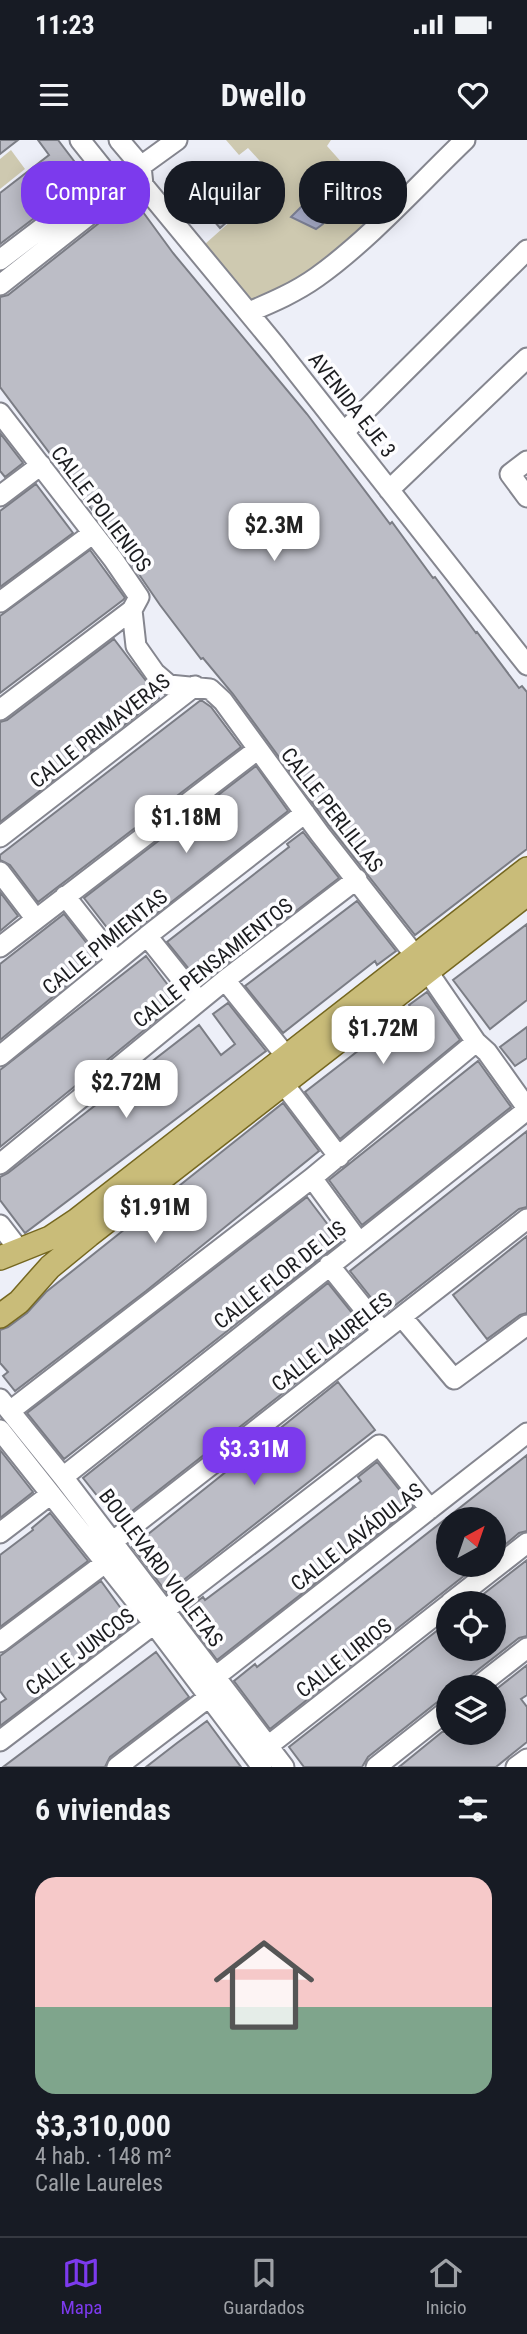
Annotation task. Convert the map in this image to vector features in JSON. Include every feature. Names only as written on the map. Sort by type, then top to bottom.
[{"type":"main road","points":[[0,1316],[19,1302],[64,1255],[283,1083],[422,964],[527,869]]},
{"type":"main road","points":[[10,1254],[50,1238],[77,1220],[286,1056],[527,894]]},
{"type":"street","points":[[80,140],[106,161]]},
{"type":"street","points":[[119,140],[124,161]]},
{"type":"street","points":[[150,162],[177,140]]},
{"type":"street","points":[[249,312],[283,298],[317,276],[373,229],[465,140]]},
{"type":"street","name":"AVENIDA EJE 3","points":[[150,203],[249,312],[527,665]]},
{"type":"street","points":[[0,260],[58,224]]},
{"type":"street","points":[[0,285],[75,224]]},
{"type":"street","points":[[344,432],[527,250]]},
{"type":"street","points":[[390,490],[527,358]]},
{"type":"street","name":"CALLE POLIENIOS","points":[[0,413],[113,559],[139,597],[132,610],[136,646],[155,673],[169,685],[195,686]]},
{"type":"street","points":[[527,461],[510,474],[527,497]]},
{"type":"street","points":[[0,496],[41,465]]},
{"type":"street","points":[[0,602],[92,534]]},
{"type":"street","points":[[0,710],[132,610]]},
{"type":"street","name":"CALLE PERLILLAS","points":[[195,686],[210,688],[223,701],[257,750],[422,964],[477,1042],[488,1052],[527,1109]]},
{"type":"street","name":"CALLE PRIMAVERAS","points":[[0,837],[195,686]]},
{"type":"street","points":[[0,947],[257,750]]},
{"type":"street","name":"CALLE PIMIENTAS","points":[[0,1056],[147,936],[305,813]]},
{"type":"street","points":[[0,872],[35,919]]},
{"type":"street","name":"CALLE PENSAMIENTOS","points":[[0,1164],[225,980],[357,879]]},
{"type":"street","points":[[65,896],[116,961]]},
{"type":"street","points":[[147,936],[200,1001]]},
{"type":"street","points":[[225,980],[286,1056]]},
{"type":"street","points":[[5,1405],[312,1178],[477,1042]]},
{"type":"street","points":[[283,1083],[339,1157]]},
{"type":"street","name":"CALLE FLOR DE LIS","points":[[62,1477],[527,1109]]},
{"type":"street","points":[[312,1178],[359,1242]]},
{"type":"street","name":"CALLE LAURELES","points":[[0,1642],[382,1331],[527,1219]]},
{"type":"street","points":[[0,1225],[10,1254]]},
{"type":"street","points":[[329,1265],[382,1331]]},
{"type":"street","points":[[402,1317],[454,1379],[527,1325]]},
{"type":"street","name":"BOULEVARD VIOLETAS","points":[[5,1405],[62,1477],[106,1553]]},
{"type":"street","name":"BOULEVARD VIOLETAS","points":[[0,1430],[51,1494],[160,1617],[208,1682],[262,1767]]},
{"type":"street","name":"CALLE LAVÁDULAS","points":[[117,1767],[208,1682],[527,1433]]},
{"type":"street","name":"CALLE JUNCOS","points":[[0,1741],[379,1445],[430,1509]]},
{"type":"street","points":[[0,1533],[51,1494]]},
{"type":"street","name":"CALLE LIRIOS","points":[[465,1591],[527,1542]]},
{"type":"street","name":"CALLE LIRIOS","points":[[268,1746],[436,1614]]},
{"type":"street","points":[[492,1675],[527,1648]]},
{"type":"street","name":"BOULEVARD VIOLETAS","points":[[208,1682],[284,1767]]},
{"type":"street","points":[[376,1767],[436,1720]]},
{"type":"street","points":[[516,1767],[527,1759]]},
{"type":"shaded area","points":[[226,140],[331,140],[327,146],[340,161],[299,161],[299,224],[367,224],[290,284],[253,301],[205,244],[228,224],[285,224],[285,161],[260,161],[248,148],[239,155]]},
{"type":"shaded area","points":[[11,150],[21,164],[21,172],[0,189],[0,159]]},
{"type":"water","points":[[299,209],[299,221],[291,217]]},
{"type":"water","points":[[306,224],[323,224],[316,229]]},
{"type":"building","points":[[0,140],[18,140],[0,154]]},
{"type":"building","points":[[38,140],[58,140],[74,161],[41,161],[49,155]]},
{"type":"building","points":[[21,177],[21,224],[26,224],[0,244],[0,193]]},
{"type":"building","points":[[150,222],[307,414],[519,688],[522,686],[527,692],[527,849],[415,935],[330,827],[233,694],[203,658],[201,659],[160,605],[123,551],[0,387],[0,297],[8,295],[98,224],[150,224]]},
{"type":"building","points":[[0,433],[23,463],[5,477],[0,471]]},
{"type":"building","points":[[36,484],[73,533],[0,587],[0,511]]},
{"type":"building","points":[[90,550],[125,598],[0,693],[0,616]]},
{"type":"building","points":[[114,639],[159,698],[0,822],[0,722],[7,720]]},
{"type":"building","points":[[201,700],[211,707],[241,747],[38,902],[10,865],[0,860],[0,855]]},
{"type":"building","points":[[256,766],[288,811],[119,943],[84,898]]},
{"type":"building","points":[[303,832],[339,878],[201,984],[167,942],[289,847],[287,844]]},
{"type":"building","points":[[0,892],[18,916],[0,931]]},
{"type":"building","points":[[357,901],[396,951],[377,965],[375,961],[283,1033],[245,986]]},
{"type":"building","points":[[64,914],[99,959],[0,1040],[0,964]]},
{"type":"building","points":[[527,924],[527,1000],[490,1029],[453,980]]},
{"type":"building","points":[[146,956],[180,1001],[0,1147],[0,1070]]},
{"type":"building","points":[[427,992],[460,1040],[340,1139],[305,1092],[412,1009],[409,1005]]},
{"type":"building","points":[[228,1003],[266,1051],[25,1233],[0,1200],[0,1177],[199,1025],[221,1055],[235,1044],[213,1014]]},
{"type":"building","points":[[527,1027],[527,1058],[515,1066],[500,1047]]},
{"type":"building","points":[[478,1061],[511,1107],[362,1225],[329,1180]]},
{"type":"building","points":[[283,1103],[319,1151],[146,1291],[15,1391],[3,1376],[8,1372],[0,1363],[0,1330],[27,1313],[46,1292]]},
{"type":"building","points":[[527,1131],[527,1207],[519,1209],[384,1314],[350,1271]]},
{"type":"building","points":[[307,1197],[341,1242],[64,1459],[27,1413]]},
{"type":"building","points":[[527,1236],[527,1313],[520,1315],[487,1339],[453,1295]]},
{"type":"building","points":[[328,1283],[365,1329],[118,1522],[83,1478]]},
{"type":"building","points":[[338,1382],[375,1430],[167,1593],[132,1547]]},
{"type":"building","points":[[0,1450],[33,1492],[0,1518]]},
{"type":"building","points":[[527,1455],[527,1531],[519,1533],[506,1544],[506,1507],[461,1507]]},
{"type":"building","points":[[377,1462],[413,1507],[217,1660],[182,1613],[203,1597],[205,1600],[361,1481],[358,1477]]},
{"type":"building","points":[[50,1513],[88,1561],[0,1627],[0,1555]]},
{"type":"building","points":[[436,1526],[436,1577],[463,1577],[445,1591],[436,1591],[436,1598],[270,1729],[234,1681],[255,1664],[257,1667]]},
{"type":"building","points":[[527,1560],[527,1636],[519,1638],[506,1648],[506,1591],[487,1591]]},
{"type":"building","points":[[101,1581],[133,1625],[0,1726],[0,1703],[6,1699],[0,1691],[0,1656]]},
{"type":"building","points":[[436,1631],[436,1661],[490,1661],[472,1675],[436,1675],[436,1703],[368,1757],[362,1767],[304,1767],[289,1747]]},
{"type":"building","points":[[156,1652],[189,1697],[110,1757],[105,1767],[3,1767]]},
{"type":"building","points":[[527,1665],[527,1695],[521,1699],[527,1707],[527,1742],[496,1767],[399,1767],[436,1737],[436,1745],[506,1745],[506,1682]]},
{"type":"building","points":[[207,1721],[241,1767],[146,1767],[177,1743]]}]
